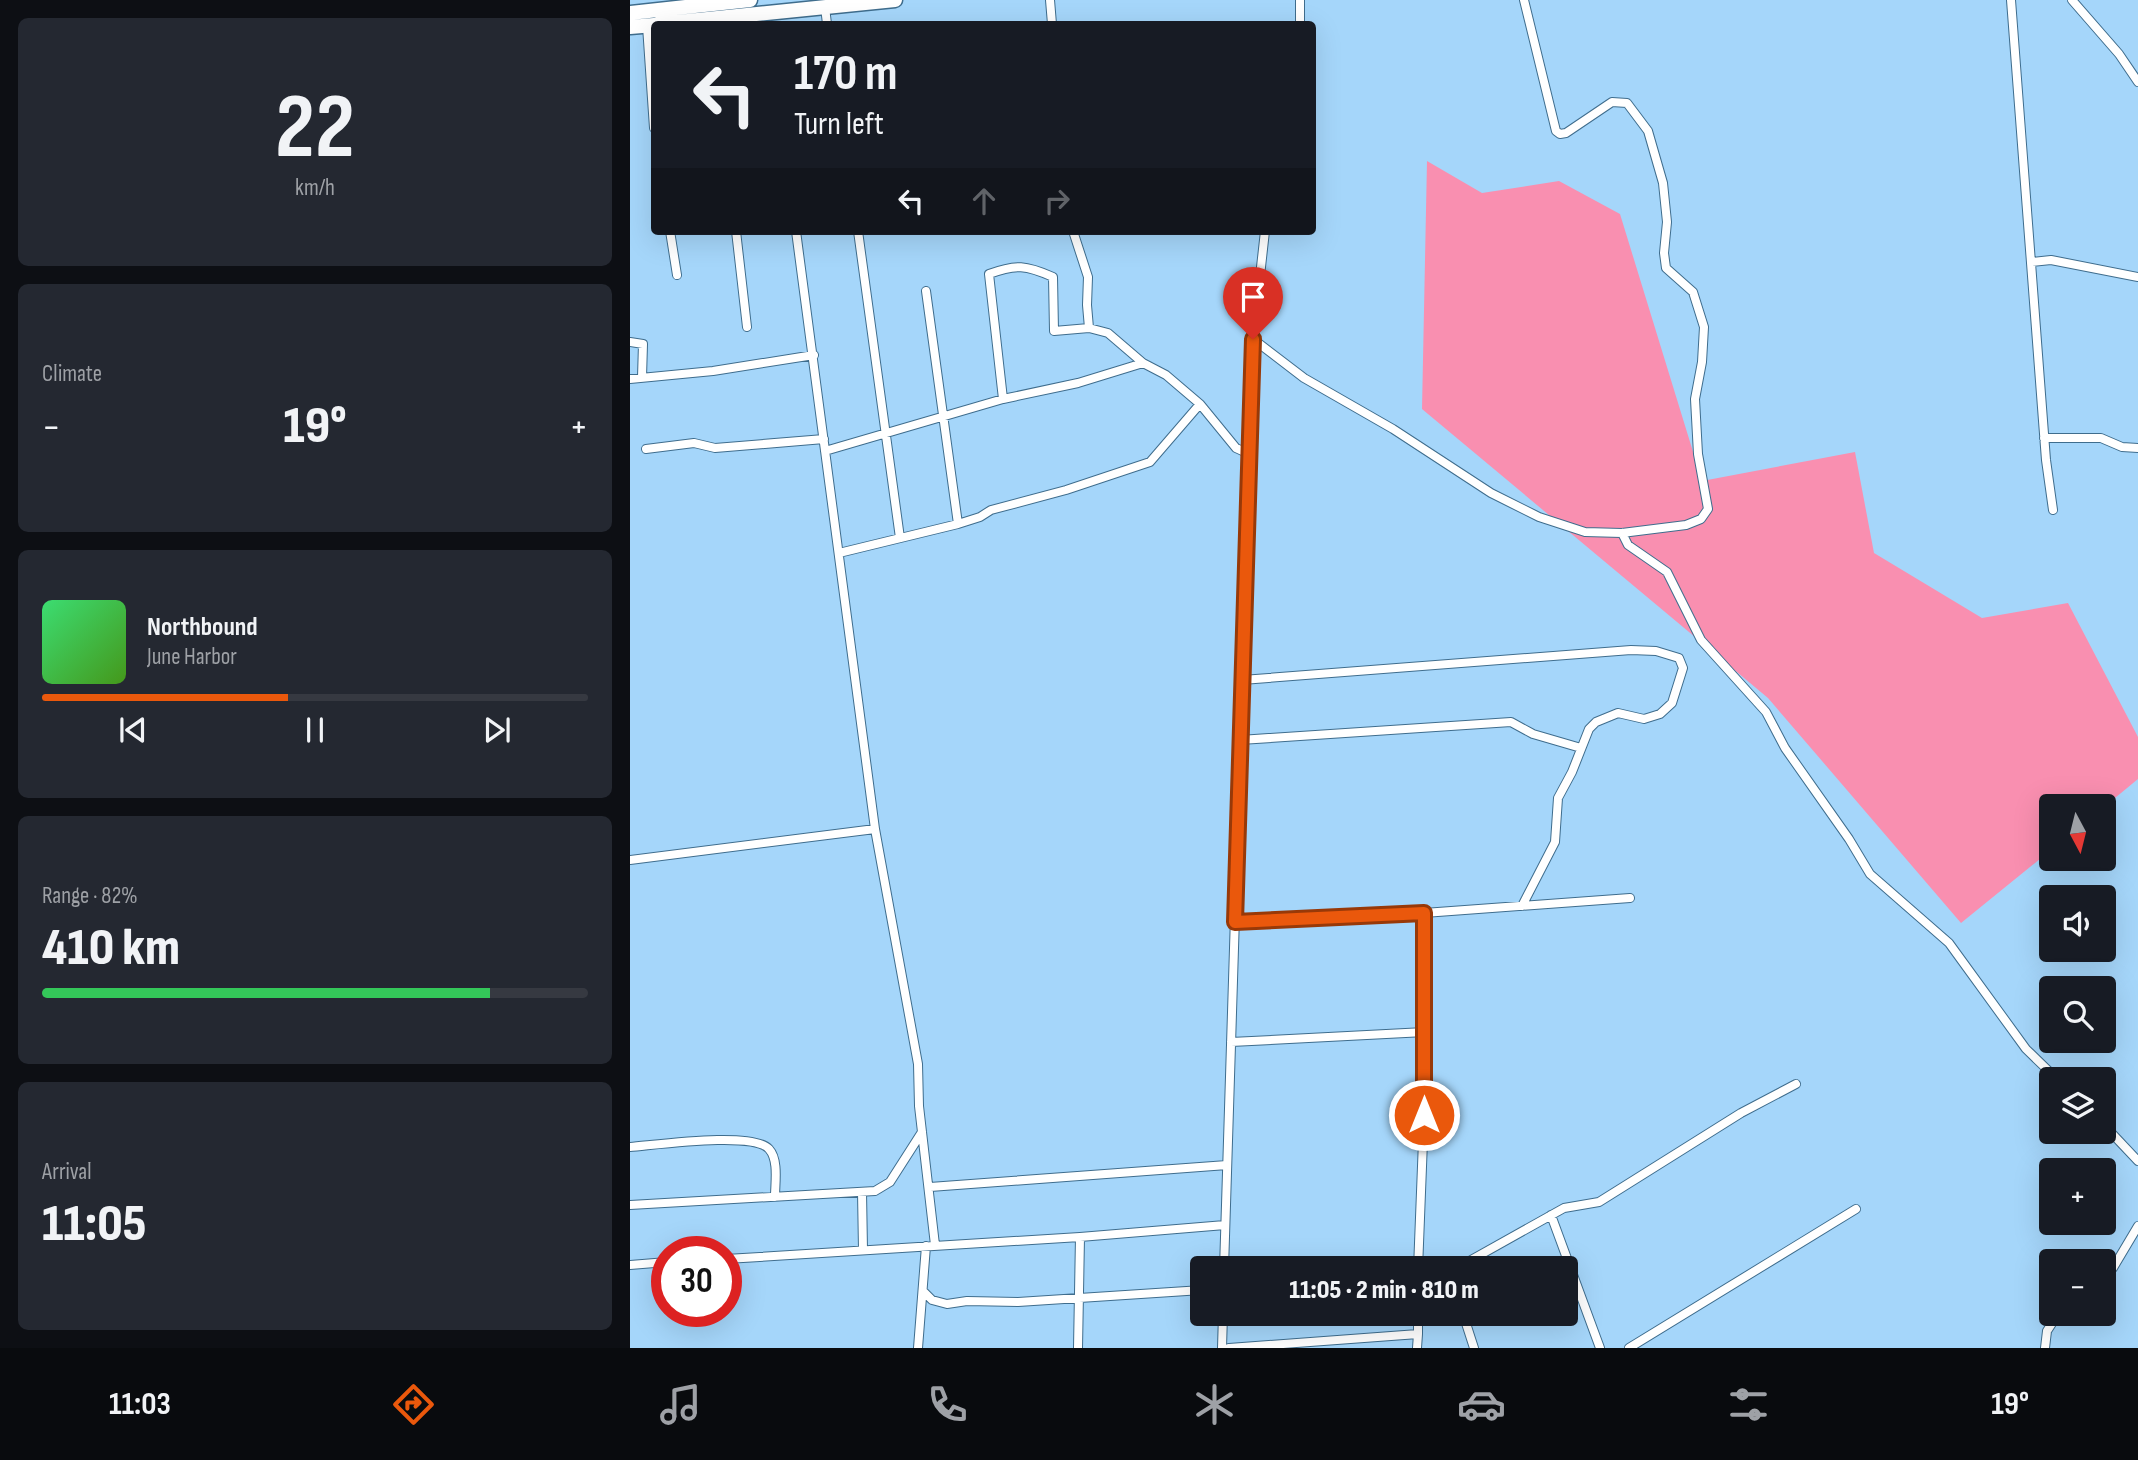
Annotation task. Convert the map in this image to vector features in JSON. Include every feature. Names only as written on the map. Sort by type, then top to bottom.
[{"type":"highway","points":[[630,13],[750,0]]},
{"type":"highway","points":[[720,21],[767,18],[825,7],[895,0]]},
{"type":"highway","points":[[630,27],[651,25]]},
{"type":"street","points":[[1050,0],[1052,21]]},
{"type":"street","points":[[1300,0],[1300,21]]},
{"type":"street","points":[[1253,339],[1304,378],[1393,429],[1491,494],[1539,517],[1585,532],[1622,533],[1696,522],[1708,509],[1698,454],[1695,399],[1702,362],[1704,327],[1693,292],[1666,268],[1664,253],[1667,222],[1663,183],[1648,131],[1627,103],[1612,102],[1566,133],[1560,134],[1556,131],[1524,0]]},
{"type":"street","points":[[2011,0],[2053,510]]},
{"type":"street","points":[[2072,0],[2119,54],[2138,82]]},
{"type":"street","points":[[825,7],[827,21]]},
{"type":"street","points":[[671,235],[677,275]]},
{"type":"street","points":[[736,235],[747,327]]},
{"type":"street","points":[[796,235],[875,829],[916,1045],[922,1132],[930,1187],[931,1246],[923,1291],[918,1348]]},
{"type":"street","points":[[859,235],[900,538]]},
{"type":"street","points":[[1074,235],[1088,277],[1089,328]]},
{"type":"street","points":[[1225,1256],[1253,339],[1265,235]]},
{"type":"street","points":[[2031,262],[2051,260],[2138,277]]},
{"type":"street","points":[[1003,399],[989,274],[1006,268],[1028,266],[1053,276],[1054,331],[1089,328],[1108,333],[1143,363],[1166,375],[1200,404],[1236,448],[1249,454]]},
{"type":"street","points":[[926,291],[958,524]]},
{"type":"street","points":[[630,342],[643,344],[642,377]]},
{"type":"street","points":[[630,379],[713,371],[814,355]]},
{"type":"street","points":[[825,451],[1003,399],[1079,383],[1143,363]]},
{"type":"street","points":[[839,553],[958,524],[991,510],[1066,490],[1150,462],[1200,404]]},
{"type":"street","points":[[2045,438],[2101,438],[2122,447],[2138,448]]},
{"type":"street","points":[[646,449],[694,443],[715,448],[824,439]]},
{"type":"street","points":[[1622,533],[1628,545],[1667,572],[1701,640],[1766,712],[1785,748],[1849,839],[1870,874],[1948,943],[2026,1049],[2045,1067]]},
{"type":"street","points":[[1242,680],[1631,650],[1656,651],[1679,658],[1683,668],[1668,708],[1652,719],[1613,714],[1596,722],[1589,729],[1559,798],[1555,842],[1522,906]]},
{"type":"street","points":[[1240,740],[1511,722],[1533,734],[1581,748]]},
{"type":"street","points":[[630,860],[875,829]]},
{"type":"street","points":[[1235,922],[1424,913],[1630,898]]},
{"type":"street","points":[[1419,1256],[1422,1208],[1424,913]]},
{"type":"street","points":[[1231,1042],[1424,1032]]},
{"type":"street","points":[[1478,1256],[1563,1208],[1599,1202],[1741,1113],[1796,1084]]},
{"type":"street","points":[[630,1205],[879,1190],[890,1182],[922,1132]]},
{"type":"street","points":[[2116,1138],[2138,1161]]},
{"type":"street","points":[[630,1147],[752,1140],[771,1150],[775,1197]]},
{"type":"street","points":[[930,1187],[1227,1165]]},
{"type":"street","points":[[862,1192],[863,1250]]},
{"type":"street","points":[[1629,1348],[1856,1209]]},
{"type":"street","points":[[1551,1215],[1600,1348]]},
{"type":"street","points":[[742,1258],[1226,1225]]},
{"type":"street","points":[[2116,1263],[2138,1226]]},
{"type":"street","points":[[1079,1348],[1080,1237]]},
{"type":"street","points":[[630,1265],[651,1263]]},
{"type":"street","points":[[923,1291],[932,1300],[947,1304],[1190,1291]]},
{"type":"street","points":[[1222,1348],[1223,1326]]},
{"type":"street","points":[[1417,1348],[1418,1326]]},
{"type":"street","points":[[1467,1326],[1474,1348]]},
{"type":"street","points":[[2045,1348],[2050,1326]]},
{"type":"street","points":[[1228,1348],[1418,1334]]},
{"type":"shaded area","points":[[1427,161],[1482,193],[1559,181],[1620,214],[1702,481],[1855,452],[1874,553],[1982,618],[2068,603],[2138,737],[2138,779],[2116,797],[2116,794],[2039,794],[2039,860],[1961,923],[1768,698],[1422,409]]},
{"type":"route","points":[[1253,339],[1235,922],[1424,913],[1424,1115]]}]
